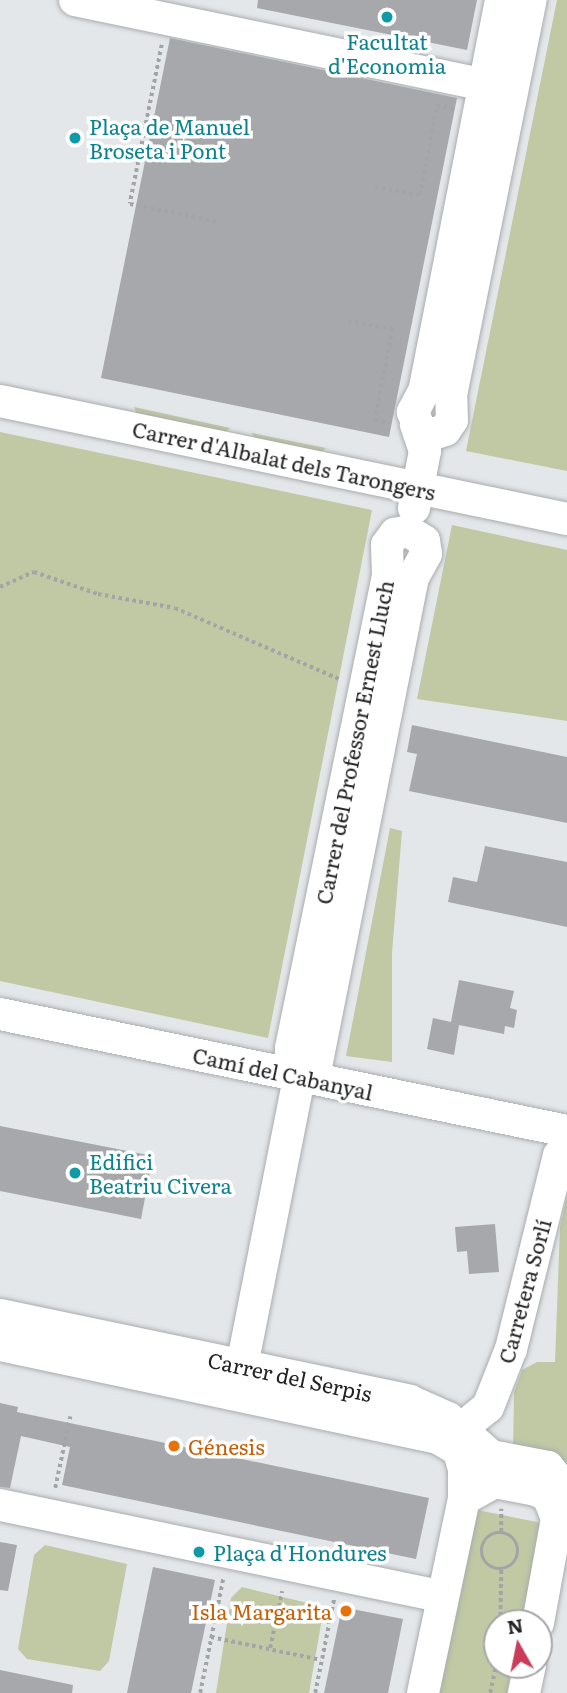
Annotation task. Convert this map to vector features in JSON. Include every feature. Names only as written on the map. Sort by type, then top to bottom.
[{"type":"street","points":[[75,0],[168,10],[486,75]]},
{"type":"street","name":"Carrer del Professor Ernest Lluch","points":[[242,1366],[299,1077],[291,1069],[291,1048],[388,575],[387,545],[413,520],[420,433],[413,412],[424,391],[502,0]]},
{"type":"street","name":"Carrer del Professor Ernest Lluch","points":[[420,433],[452,420],[451,395],[531,0]]},
{"type":"street","name":"Carrer d'Albalat dels Tarongers","points":[[0,401],[413,520],[567,519]]},
{"type":"street","name":"Camí del Cabanyal","points":[[0,1014],[299,1077],[563,1143]]},
{"type":"street","name":"Carretera Sorlí","points":[[473,1419],[488,1407],[517,1332],[563,1143]]},
{"type":"street","name":"Carrer del Serpis","points":[[0,1315],[431,1408],[482,1451],[548,1467],[562,1496]]},
{"type":"street","name":"Carrer del Serpis","points":[[0,1345],[438,1438],[489,1468],[562,1496]]},
{"type":"street","points":[[423,1693],[464,1499],[464,1469],[459,1451]]},
{"type":"street","points":[[464,1499],[495,1482],[536,1490],[548,1496],[562,1496],[541,1609]]},
{"type":"street","points":[[0,1505],[443,1597]]},
{"type":"path","points":[[168,10],[130,204],[219,222]]},
{"type":"path","points":[[375,187],[420,195],[437,105],[460,110]]},
{"type":"path","points":[[348,321],[393,329],[375,420],[420,433]]},
{"type":"path","points":[[0,587],[34,572],[98,594],[175,608],[341,680]]},
{"type":"path","points":[[55,1488],[71,1417]]},
{"type":"path","points":[[501,1506],[501,1533]]},
{"type":"path","points":[[501,1533],[513,1538],[518,1549],[516,1561],[501,1570],[489,1566],[482,1551],[486,1540],[501,1533]]},
{"type":"path","points":[[500,1609],[501,1570]]},
{"type":"path","points":[[200,1693],[224,1576]]},
{"type":"path","points":[[270,1649],[282,1589]]},
{"type":"path","points":[[315,1693],[334,1599]]},
{"type":"path","points":[[211,1637],[321,1660]]},
{"type":"green space","points":[[557,0],[567,0],[567,471],[466,451]]},
{"type":"green space","points":[[134,407],[230,428],[217,439],[141,424]]},
{"type":"green space","points":[[0,432],[372,510],[268,1038],[0,981]]},
{"type":"green space","points":[[252,433],[326,448],[313,459],[259,450]]},
{"type":"green space","points":[[452,525],[567,550],[567,721],[417,699]]},
{"type":"green space","points":[[390,828],[402,831],[392,953],[392,1062],[346,1056]]},
{"type":"green space","points":[[567,1196],[567,1463],[513,1451],[514,1392],[522,1370],[537,1362],[555,1362],[560,1227]]},
{"type":"green space","points":[[477,1510],[542,1523],[525,1609],[483,1609],[483,1679],[510,1679],[507,1693],[439,1693]]},
{"type":"green space","points":[[45,1545],[127,1564],[109,1661],[100,1671],[27,1659],[18,1649],[34,1555]]},
{"type":"green space","points":[[242,1587],[324,1607],[309,1693],[216,1693],[231,1598]]},
{"type":"building","name":"Facultat d'Economia","points":[[258,0],[477,0],[467,50],[257,8]]},
{"type":"building","points":[[170,38],[457,98],[389,437],[101,378]]},
{"type":"building","points":[[412,725],[567,757],[567,823],[409,791],[417,754],[407,752]]},
{"type":"building","points":[[485,846],[567,862],[567,927],[448,902],[453,877],[477,882]]},
{"type":"building","points":[[459,980],[514,991],[510,1008],[517,1010],[514,1028],[505,1026],[504,1034],[459,1025],[454,1055],[427,1049],[433,1018],[451,1022]]},
{"type":"building","name":"Edifici Beatriu Civera","points":[[0,1126],[153,1156],[141,1219],[0,1191]]},
{"type":"building","points":[[495,1224],[499,1272],[469,1274],[467,1251],[457,1252],[455,1227]]},
{"type":"building","points":[[0,1403],[18,1407],[17,1412],[429,1498],[416,1559],[62,1485],[70,1447],[21,1436],[10,1488],[0,1487]]},
{"type":"building","points":[[0,1542],[17,1545],[8,1591],[0,1590]]},
{"type":"building","points":[[153,1567],[215,1580],[191,1693],[127,1693]]},
{"type":"building","points":[[342,1607],[403,1619],[388,1693],[324,1693]]},
{"type":"building","points":[[0,1670],[73,1685],[72,1693],[0,1693]]},
{"type":"place","name":"Facultat d'Economia","points":[[387,17]]},
{"type":"place","name":"Plaça de Manuel Broseta i Pont","points":[[75,138]]},
{"type":"place","name":"Edifici Beatriu Civera","points":[[75,1173]]},
{"type":"place","name":"Génesis","points":[[174,1446]]},
{"type":"place","name":"Plaça d'Hondures","points":[[199,1552]]},
{"type":"place","name":"Isla Margarita","points":[[346,1611]]}]
